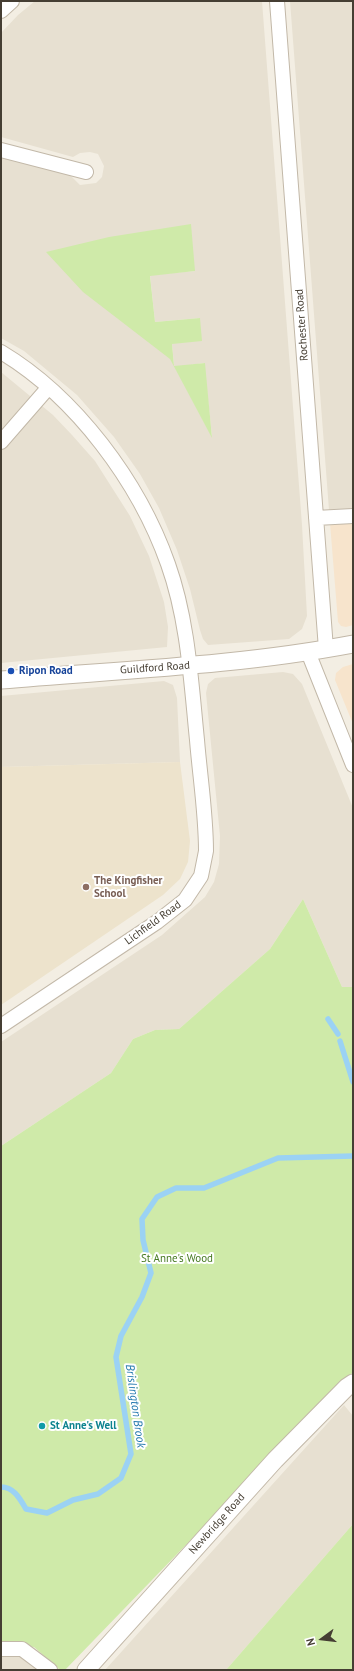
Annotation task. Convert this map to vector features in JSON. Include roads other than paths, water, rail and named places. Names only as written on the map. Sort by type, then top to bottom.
[{"type":"street","points":[[1,11],[12,1]]},
{"type":"street","name":"Rochester Road","points":[[277,1],[326,649]]},
{"type":"street","points":[[1,150],[86,172]]},
{"type":"street","name":"Lichfield Road","points":[[1,352],[48,388],[74,412],[102,444],[149,518],[169,565],[181,613],[190,666],[206,842],[204,868],[197,884],[185,900],[157,922],[1,1026]]},
{"type":"street","points":[[1,442],[48,388]]},
{"type":"street","points":[[316,518],[353,516]]},
{"type":"street","name":"Guildford Road","points":[[1,680],[190,666],[308,652],[353,644]]},
{"type":"street","points":[[308,652],[353,765]]},
{"type":"street","name":"Newbridge Road","points":[[86,1670],[275,1460],[347,1387],[353,1383]]},
{"type":"street","points":[[1,1649],[22,1649],[50,1670]]},
{"type":"waterway","points":[[328,1019],[338,1034]]},
{"type":"waterway","points":[[340,1041],[353,1082]]},
{"type":"waterway","name":"Brislington Brook","points":[[1,1487],[13,1491],[26,1509],[47,1513],[73,1500],[98,1494],[121,1478],[131,1454],[116,1357],[121,1336],[142,1297],[151,1273],[143,1240],[142,1219],[157,1197],[176,1188],[204,1188],[278,1158],[353,1156]]},
{"type":"place","name":"Ripon Road","points":[[11,671]]},
{"type":"place","name":"The Kingfisher School","points":[[86,887]]},
{"type":"place","name":"St Anne's Well","points":[[42,1426]]},
{"type":"park label","name":"St Anne's Wood","points":[[177,1259]]}]
